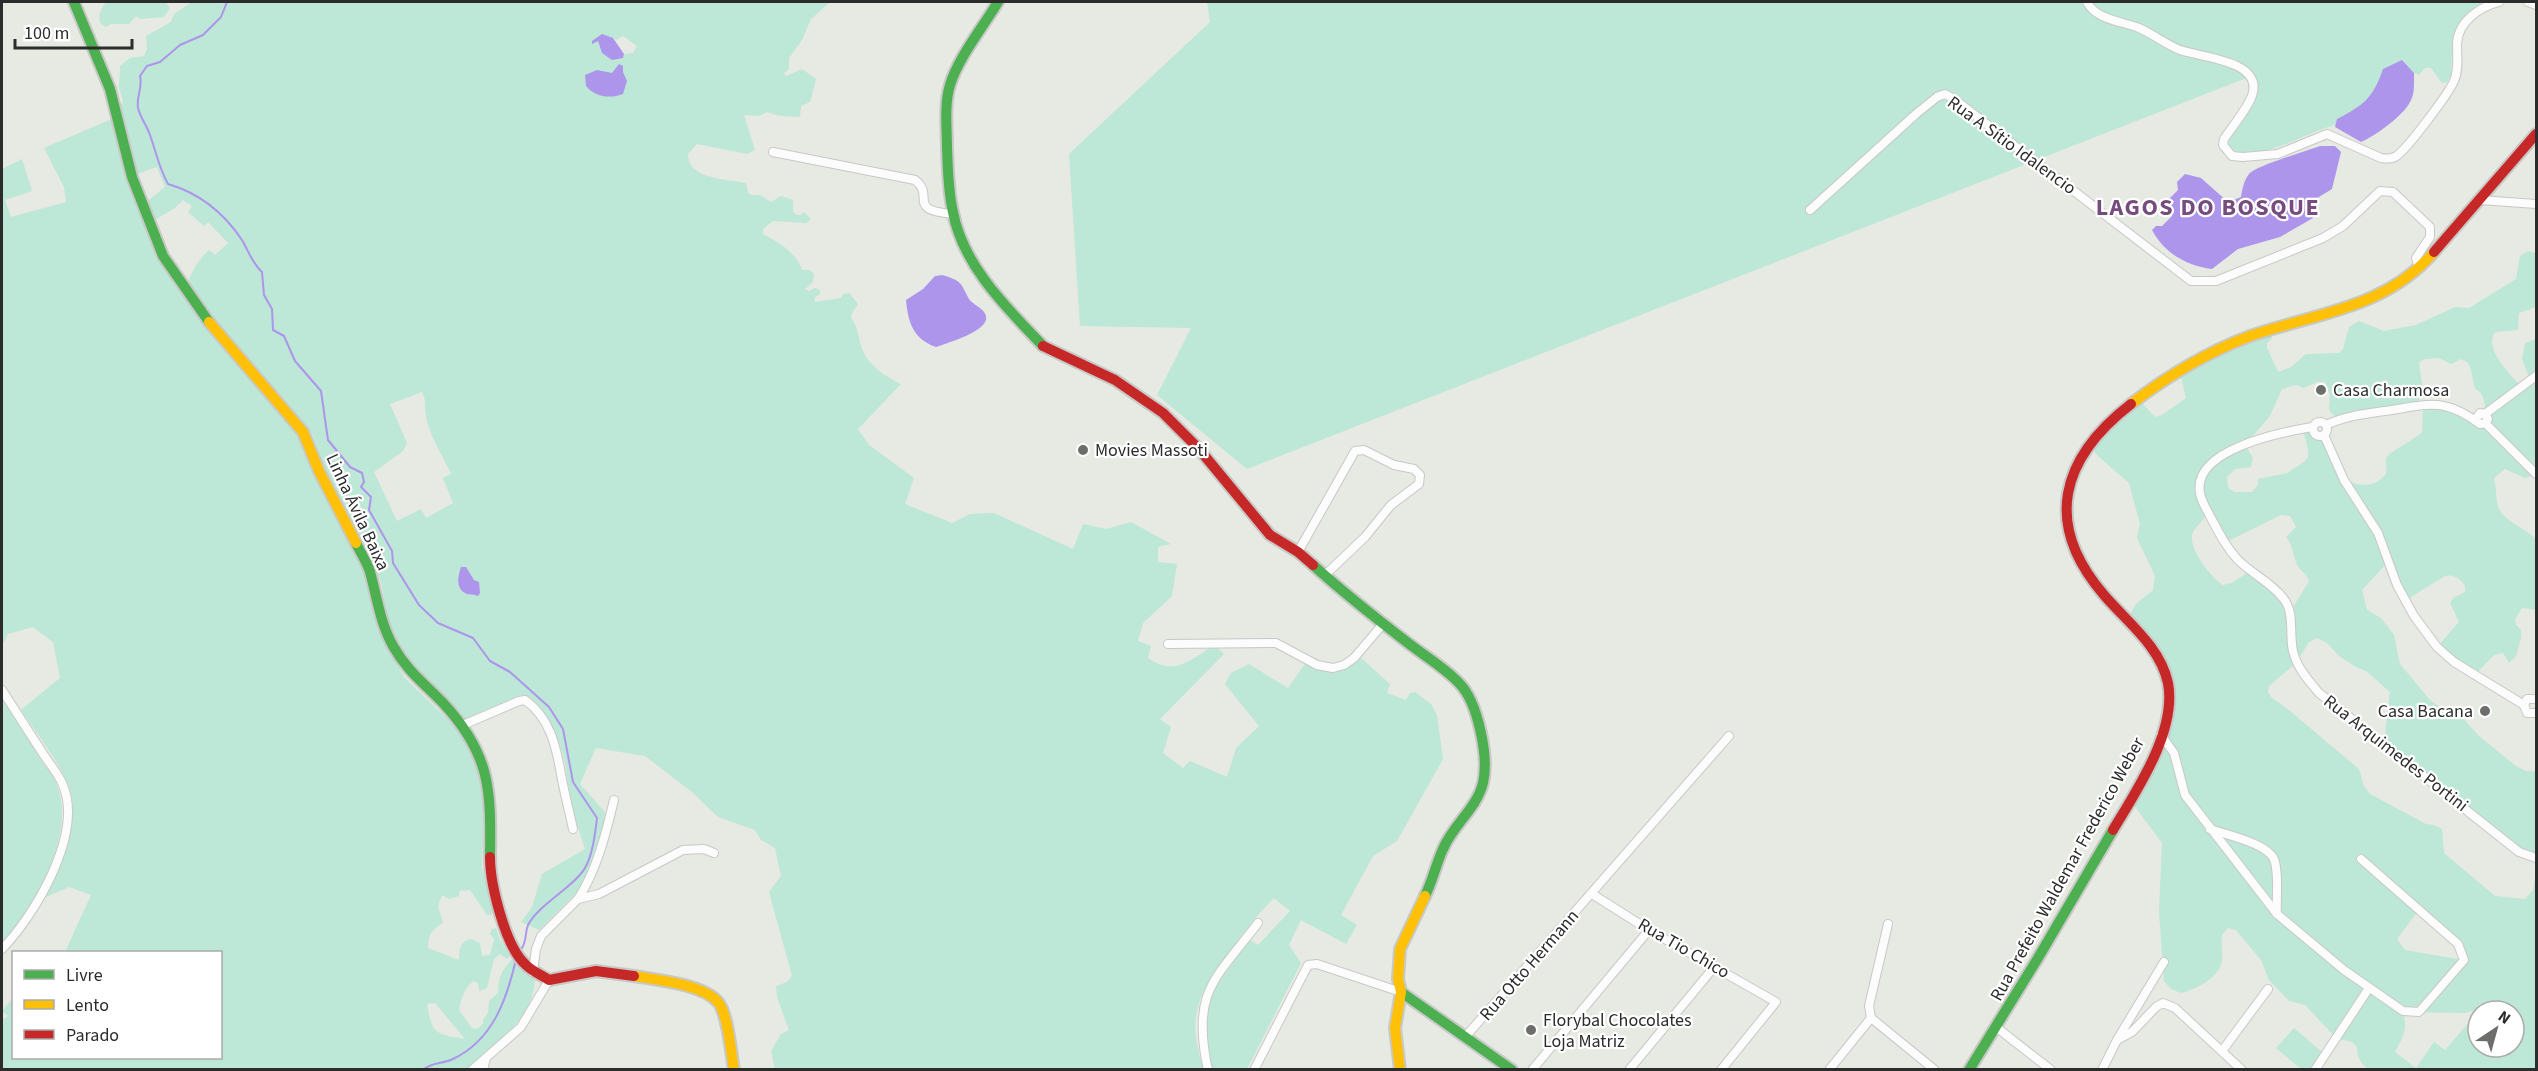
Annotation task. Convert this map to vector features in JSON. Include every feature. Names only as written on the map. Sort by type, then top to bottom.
[{"type":"street","name":"Linha Ávila Baixa","points":[[74,2],[110,89],[132,177],[163,256],[217,333],[303,432],[319,471],[369,569],[381,619],[396,651],[409,671],[463,725],[481,758],[491,808],[490,876],[493,891],[511,944],[528,968]]},
{"type":"street","points":[[998,2],[966,51],[950,85],[946,114],[953,214],[961,238],[975,266],[995,294],[1035,338],[1055,354],[1115,381],[1163,412],[1199,449],[1270,535],[1298,552],[1383,624],[1460,683],[1475,712],[1485,757],[1483,783],[1479,796],[1443,848],[1429,890],[1404,937],[1399,969],[1401,992],[1395,1028],[1400,1070]]},
{"type":"street","points":[[2087,2],[2089,6],[2104,16],[2140,28],[2177,49],[2233,64],[2246,72],[2252,82],[2253,94],[2224,139],[2223,145],[2232,156],[2278,154],[2327,134],[2381,158],[2389,159],[2402,152],[2452,85],[2457,68],[2457,40],[2463,25],[2478,11],[2499,2]]},
{"type":"street","points":[[2528,2],[2536,5]]},
{"type":"street","name":"Rua A Sítio Idalencio","points":[[1810,210],[1916,114],[1945,94],[2190,281],[2216,281],[2323,238],[2343,226],[2380,191],[2388,190],[2398,196],[2430,227],[2430,237],[2416,258],[2419,268]]},
{"type":"street","name":"Rua Prefeito Waldemar Frederico Weber","points":[[1969,1070],[2127,806],[2161,735],[2169,701],[2166,673],[2160,661],[2141,634],[2091,578],[2071,535],[2067,502],[2071,474],[2077,464],[2112,418],[2135,400],[2205,356],[2262,332],[2324,315],[2371,297],[2408,278],[2480,200],[2536,134]]},
{"type":"street","points":[[773,152],[915,180],[921,186],[927,209],[931,212],[953,214]]},
{"type":"street","points":[[2480,200],[2536,204]]},
{"type":"street","points":[[2486,414],[2536,376]]},
{"type":"street","points":[[2324,435],[2315,435],[2312,427],[2318,421],[2326,425],[2350,416],[2418,404],[2451,408],[2476,418],[2480,424],[2485,423],[2536,474]]},
{"type":"street","points":[[2476,418],[2480,412],[2486,414]]},
{"type":"street","points":[[2485,423],[2488,418],[2486,414]]},
{"type":"street","points":[[2324,435],[2327,430],[2326,425]]},
{"type":"street","name":"Rua Arquimedes Portini","points":[[2312,427],[2277,434],[2244,445],[2215,460],[2203,476],[2200,493],[2224,543],[2240,561],[2278,591],[2288,606],[2292,649],[2296,663],[2312,685],[2519,852],[2536,858]]},
{"type":"street","points":[[2324,435],[2344,480],[2378,533],[2397,585],[2414,616],[2437,647],[2454,662],[2524,705],[2528,713],[2536,713]]},
{"type":"street","points":[[1298,552],[1355,451],[1364,450],[1394,465],[1417,471],[1420,475],[1419,484],[1391,505],[1359,543],[1324,576]]},
{"type":"street","points":[[1168,644],[1276,643],[1317,665],[1333,668],[1344,665],[1354,658],[1383,624]]},
{"type":"street","points":[[2,690],[62,783],[68,821],[53,867],[37,903],[27,920],[2,949]]},
{"type":"street","points":[[2524,705],[2527,699],[2536,699]]},
{"type":"street","points":[[463,725],[519,701],[525,700],[532,705],[555,742],[573,829]]},
{"type":"street","points":[[2161,735],[2175,753],[2185,795],[2277,914],[2312,945],[2369,988],[2403,1011],[2419,1012],[2464,960],[2458,944],[2361,859]]},
{"type":"street","name":"Rua Otto Hermann","points":[[1466,1036],[1729,736]]},
{"type":"street","points":[[614,800],[607,829],[586,886],[578,899],[541,936],[528,968],[549,980],[597,971],[668,981],[708,993],[719,1003],[724,1016],[734,1070]]},
{"type":"street","points":[[2210,829],[2269,852],[2275,861],[2277,914]]},
{"type":"street","points":[[578,899],[598,894],[683,850],[704,849],[714,853]]},
{"type":"street","name":"Rua Tio Chico","points":[[1592,894],[1649,930],[1776,1002],[1721,1070]]},
{"type":"street","points":[[1208,1070],[1202,1040],[1205,998],[1213,981],[1258,923]]},
{"type":"street","points":[[1888,924],[1869,1006],[1871,1018],[1935,1070]]},
{"type":"street","points":[[1532,1070],[1649,930]]},
{"type":"street","points":[[2102,1070],[2117,1040],[2164,962]]},
{"type":"street","points":[[1254,1070],[1308,965],[1317,963],[1401,992],[1512,1070]]},
{"type":"street","points":[[1629,1070],[1714,966]]},
{"type":"street","points":[[472,1070],[521,1027],[549,980]]},
{"type":"street","points":[[2222,1051],[2268,988]]},
{"type":"street","points":[[2315,1070],[2369,988]]},
{"type":"street","points":[[2117,1040],[2132,1032],[2160,1004],[2171,1005],[2242,1070]]},
{"type":"street","points":[[1829,1070],[1871,1018]]},
{"type":"street","points":[[1996,1027],[2051,1070]]},
{"type":"street","points":[[483,1070],[486,1058]]},
{"type":"green space","points":[[107,2],[165,2],[170,8],[164,17],[140,19],[136,16],[129,24],[111,24],[106,27],[100,23],[99,17]]},
{"type":"green space","points":[[192,2],[830,2],[811,19],[802,40],[789,58],[789,69],[784,73],[786,76],[802,69],[816,79],[810,102],[801,106],[800,117],[780,116],[767,112],[759,116],[744,115],[755,150],[747,154],[697,144],[688,154],[689,162],[701,173],[719,179],[746,183],[748,193],[760,195],[771,202],[781,196],[793,200],[793,211],[796,215],[804,212],[811,219],[806,223],[773,221],[763,229],[763,234],[781,244],[791,253],[802,270],[810,270],[814,274],[813,282],[805,289],[820,290],[820,294],[815,297],[815,302],[841,298],[843,294],[849,293],[858,304],[851,318],[856,326],[865,355],[878,370],[901,384],[858,429],[869,445],[914,478],[905,504],[952,523],[970,514],[994,513],[1073,549],[1083,524],[1106,529],[1131,522],[1171,544],[1158,547],[1158,562],[1177,564],[1172,596],[1143,623],[1138,641],[1151,646],[1148,658],[1157,664],[1166,666],[1190,661],[1214,645],[1224,654],[1160,719],[1171,727],[1163,753],[1183,768],[1190,761],[1227,777],[1236,748],[1259,726],[1225,684],[1231,673],[1249,664],[1288,688],[1305,664],[1333,670],[1360,657],[1390,684],[1387,693],[1406,700],[1410,693],[1415,692],[1431,704],[1437,715],[1443,759],[1397,841],[1373,856],[1341,915],[1357,925],[1346,944],[1301,920],[1289,945],[1301,963],[1247,1069],[1212,1069],[1206,1029],[1207,1013],[1217,986],[1250,940],[1258,945],[1290,911],[1274,898],[1235,944],[1203,993],[1198,1006],[1196,1034],[1198,1051],[1204,1069],[775,1069],[771,1051],[781,1034],[789,1030],[777,997],[776,986],[787,982],[792,976],[769,892],[781,876],[775,848],[761,840],[755,830],[718,817],[692,792],[645,756],[596,748],[580,784],[605,812],[604,829],[584,885],[539,930],[521,922],[532,907],[542,874],[585,849],[574,813],[560,746],[541,712],[521,695],[463,721],[401,652],[388,620],[381,582],[325,470],[312,434],[237,350],[188,283],[196,265],[205,253],[209,250],[215,255],[228,243],[208,222],[204,226],[188,212],[192,206],[183,200],[175,208],[153,221],[145,203],[165,187],[157,167],[137,174],[120,106],[123,101],[119,88],[120,66],[130,58],[144,56],[147,49],[146,36],[171,22],[174,14]],"holes":[[[623,36],[637,46],[633,53],[624,54],[623,58],[602,53],[598,41],[613,38],[616,40]],[[422,392],[430,431],[451,474],[443,478],[453,503],[426,518],[421,509],[397,521],[374,472],[403,451],[407,443],[390,404]]]},
{"type":"green space","points":[[1207,2],[2483,2],[2463,17],[2458,25],[2453,42],[2451,76],[2447,82],[2442,83],[2431,68],[2425,68],[2419,75],[2414,73],[2402,60],[2361,107],[2337,119],[2336,125],[2281,146],[2250,153],[2237,151],[2227,145],[2256,97],[2258,91],[2254,75],[1247,469],[1157,395],[1191,328],[1080,326],[1069,154],[1210,22]]},
{"type":"green space","points":[[114,118],[129,185],[156,253],[166,271],[208,330],[301,439],[321,488],[363,568],[378,628],[404,677],[458,729],[477,768],[484,808],[482,867],[494,914],[487,915],[470,890],[459,891],[459,896],[449,899],[442,895],[438,906],[443,923],[431,933],[428,948],[459,960],[462,944],[471,939],[480,943],[482,956],[490,955],[494,939],[490,934],[492,929],[496,928],[500,940],[510,955],[507,959],[500,954],[494,959],[487,988],[479,991],[478,983],[474,981],[466,989],[459,1010],[472,1028],[477,1029],[483,1024],[488,1013],[489,1001],[498,993],[502,974],[514,958],[535,980],[533,994],[520,1019],[500,1041],[466,1070],[431,1069],[427,1066],[423,1070],[2,1069],[2,1020],[8,1016],[2,1011],[12,999],[12,1059],[222,1059],[222,951],[65,951],[91,895],[69,887],[46,897],[67,845],[72,803],[70,790],[61,771],[21,710],[60,678],[53,642],[33,627],[8,634],[2,646],[2,169],[22,159],[32,191],[5,200],[11,217],[66,202],[64,187],[44,148]],"holes":[[[435,1003],[465,1039],[448,1036],[434,1027],[427,1004]]]},
{"type":"green space","points":[[2528,251],[2536,253],[2536,307],[2519,313],[2518,330],[2495,332],[2492,339],[2492,346],[2499,361],[2521,387],[2530,380],[2522,359],[2525,343],[2536,339],[2536,474],[2525,478],[2505,469],[2494,478],[2499,510],[2508,520],[2536,540],[2536,610],[2522,608],[2515,619],[2516,625],[2521,630],[2516,656],[2509,663],[2503,653],[2494,655],[2474,676],[2437,647],[2459,622],[2450,603],[2453,598],[2465,592],[2465,586],[2455,577],[2443,577],[2405,601],[2389,561],[2362,590],[2367,610],[2381,618],[2394,635],[2400,664],[2430,700],[2445,711],[2461,716],[2479,736],[2516,766],[2526,771],[2536,771],[2536,858],[2519,852],[2384,743],[2390,692],[2366,671],[2339,656],[2327,643],[2317,638],[2309,642],[2296,663],[2269,686],[2268,692],[2271,697],[2359,769],[2364,786],[2370,794],[2426,824],[2442,829],[2444,853],[2495,896],[2525,899],[2533,890],[2536,872],[2536,1069],[2371,1070],[2362,1063],[2357,1047],[2352,1042],[2336,1038],[2305,1005],[2289,1001],[2269,980],[2261,960],[2236,930],[2228,928],[2222,935],[2220,966],[2206,982],[2181,993],[2171,989],[2164,981],[2159,912],[2162,843],[2136,808],[2135,800],[2161,735],[2166,673],[2127,620],[2136,604],[2153,590],[2155,576],[2137,538],[2140,524],[2129,483],[2098,456],[2093,450],[2092,441],[2140,401],[2155,417],[2162,415],[2186,398],[2180,372],[2273,329],[2267,348],[2278,372],[2291,367],[2306,354],[2339,353],[2343,349],[2349,327],[2359,321],[2384,331],[2416,325],[2455,307],[2469,308],[2516,279],[2520,256]],"holes":[[[2439,358],[2451,364],[2461,359],[2468,364],[2475,388],[2483,398],[2485,410],[2483,424],[2440,405],[2430,404],[2423,409],[2422,432],[2388,456],[2386,474],[2381,479],[2366,485],[2344,480],[2321,436],[2315,435],[2312,430],[2304,431],[2308,455],[2303,463],[2288,473],[2258,479],[2258,485],[2252,492],[2235,492],[2228,488],[2227,477],[2235,469],[2251,467],[2253,458],[2245,445],[2270,416],[2282,389],[2296,385],[2304,388],[2317,382],[2325,382],[2330,395],[2329,410],[2337,419],[2418,404],[2422,384],[2419,363],[2424,359]],[[2208,513],[2224,543],[2281,515],[2290,516],[2296,527],[2286,537],[2297,565],[2309,581],[2290,612],[2278,591],[2248,572],[2232,583],[2223,585],[2212,576],[2196,553],[2192,538],[2193,532]],[[2418,911],[2458,944],[2463,960],[2405,950],[2397,939]]]},
{"type":"green space","points":[[2,697],[55,781],[62,807],[61,828],[48,870],[27,910],[2,943]]},
{"type":"green space","points":[[2294,1028],[2323,1053],[2311,1069],[2301,1069],[2276,1048]]},
{"type":"shaded area","points":[[602,34],[613,38],[624,54],[623,58],[612,60],[602,53],[598,41],[592,44],[592,41]]},
{"type":"shaded area","points":[[2402,60],[2414,73],[2414,84],[2412,99],[2395,119],[2361,142],[2335,127],[2337,119],[2361,105],[2371,94],[2383,69]]},
{"type":"shaded area","points":[[619,64],[623,66],[627,81],[623,94],[603,96],[594,93],[586,86],[585,75],[597,70],[612,73]]},
{"type":"shaded area","points":[[2320,146],[2335,146],[2341,152],[2332,189],[2314,200],[2313,218],[2280,237],[2238,249],[2212,269],[2194,265],[2177,257],[2163,245],[2152,230],[2156,226],[2162,226],[2172,216],[2169,199],[2178,190],[2177,182],[2185,174],[2201,178],[2228,202],[2241,197],[2246,179],[2253,171]]},
{"type":"shaded area","points":[[942,275],[960,283],[969,299],[986,316],[981,327],[975,331],[936,347],[928,344],[913,329],[908,316],[906,300],[923,289],[935,276]]},
{"type":"shaded area","points":[[461,567],[466,567],[474,580],[479,582],[478,596],[463,592],[459,586],[458,578]]},
{"type":"waterway","points":[[227,2],[221,17],[203,35],[180,45],[160,62],[147,66],[140,76],[139,111],[168,184],[190,193],[219,213],[235,230],[262,272],[264,295],[272,309],[273,330],[284,336],[295,361],[321,391],[328,440],[350,467],[362,473],[364,482],[361,487],[371,497],[369,510],[392,551],[393,563],[419,605],[438,623],[473,638],[490,661],[510,672],[549,707],[563,729],[573,782],[597,818],[593,844],[588,862],[580,875],[533,917],[528,925],[520,951]]},
{"type":"waterway","points":[[423,1070],[467,1051],[488,1030],[503,1003],[516,959]]},
{"type":"traffic: fast","points":[[74,2],[110,89],[132,177],[163,256],[209,322]]},
{"type":"traffic: fast","points":[[998,2],[965,53],[950,85],[946,116],[950,196],[958,232],[976,268],[1001,301],[1043,346]]},
{"type":"traffic: fast","points":[[356,543],[369,568],[382,619],[398,655],[460,723],[479,757],[488,793],[490,857]]},
{"type":"traffic: fast","points":[[1313,565],[1374,617],[1454,678],[1466,692],[1477,716],[1483,745],[1483,783],[1476,800],[1447,840],[1425,896]]},
{"type":"traffic: fast","points":[[1969,1070],[2113,830]]},
{"type":"traffic: fast","points":[[1401,992],[1512,1070]]},
{"type":"traffic: slow","points":[[2131,404],[2158,384],[2234,342],[2372,298],[2415,271],[2434,252]]},
{"type":"traffic: slow","points":[[209,322],[303,432],[319,471],[356,543]]},
{"type":"traffic: slow","points":[[1400,1070],[1395,1028],[1401,992],[1398,979],[1400,949],[1425,896]]},
{"type":"traffic: slow","points":[[634,976],[690,987],[711,996],[718,1002],[727,1024],[734,1070]]},
{"type":"traffic: jam","points":[[2434,252],[2536,134]]},
{"type":"traffic: jam","points":[[1043,346],[1115,380],[1163,413],[1199,449],[1270,535],[1298,552],[1313,565]]},
{"type":"traffic: jam","points":[[2113,830],[2143,779],[2161,740],[2167,721],[2168,683],[2158,657],[2142,635],[2104,595],[2085,569],[2072,543],[2067,518],[2068,494],[2075,470],[2088,447],[2107,425],[2131,404]]},
{"type":"traffic: jam","points":[[490,857],[496,898],[505,930],[518,956],[528,967],[549,980],[596,971],[634,976]]},
{"type":"place","name":"Casa Charmosa","points":[[2321,390]]},
{"type":"place","name":"Movies Massoti","points":[[1083,450]]},
{"type":"place","name":"Casa Bacana","points":[[2485,711]]},
{"type":"place","name":"Florybal Chocolates Loja Matriz","points":[[1531,1030]]},
{"type":"district","name":"LAGOS DO BOSQUE","points":[[2208,207]]}]
